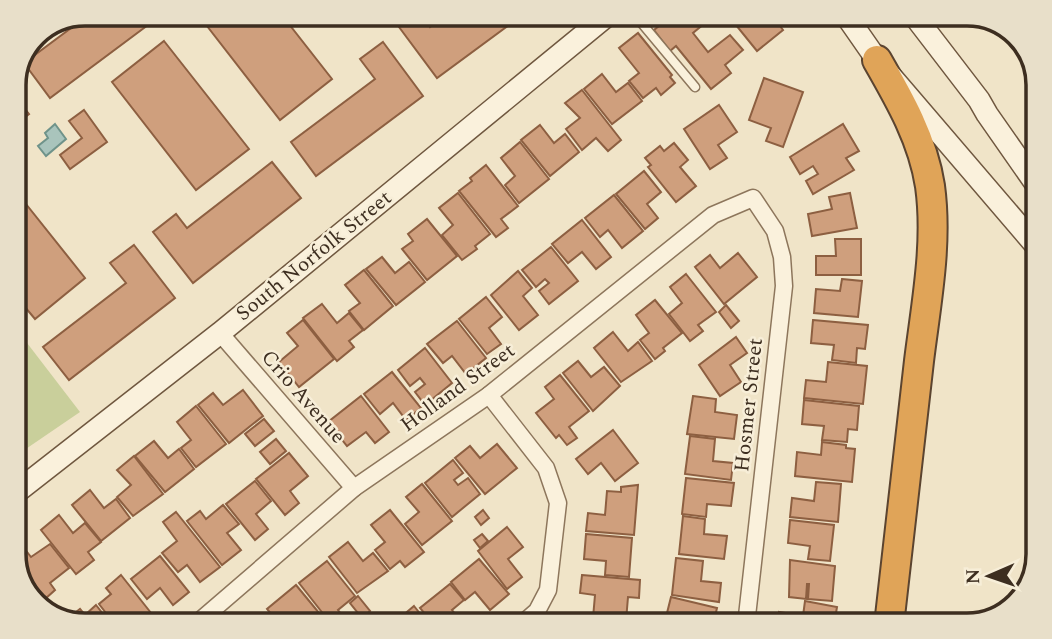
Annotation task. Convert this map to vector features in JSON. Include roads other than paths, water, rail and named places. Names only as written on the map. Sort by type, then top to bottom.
[{"type":"highway","points":[[877,60],[915,132],[930,187],[932,220],[929,278],[890,613]]},
{"type":"main road","name":"South Norfolk Street","points":[[26,480],[220,333],[594,26]]},
{"type":"main road","points":[[853,26],[877,60],[1026,234]]},
{"type":"main road","points":[[922,26],[979,100],[1026,170]]},
{"type":"street","name":"Holland Street","points":[[209,613],[354,488],[489,395],[713,215],[753,198]]},
{"type":"street","name":"Hosmer Street","points":[[747,613],[784,286],[782,257],[775,231],[753,198]]},
{"type":"street","name":"Crio Avenue","points":[[220,333],[354,488]]},
{"type":"street","points":[[489,395],[546,468],[558,503],[548,590],[535,613]]},
{"type":"lane","points":[[583,26],[587,32]]},
{"type":"lane","points":[[644,26],[695,87]]},
{"type":"water","points":[[55,124],[66,139],[46,156],[38,146],[48,138],[45,133]]}]
